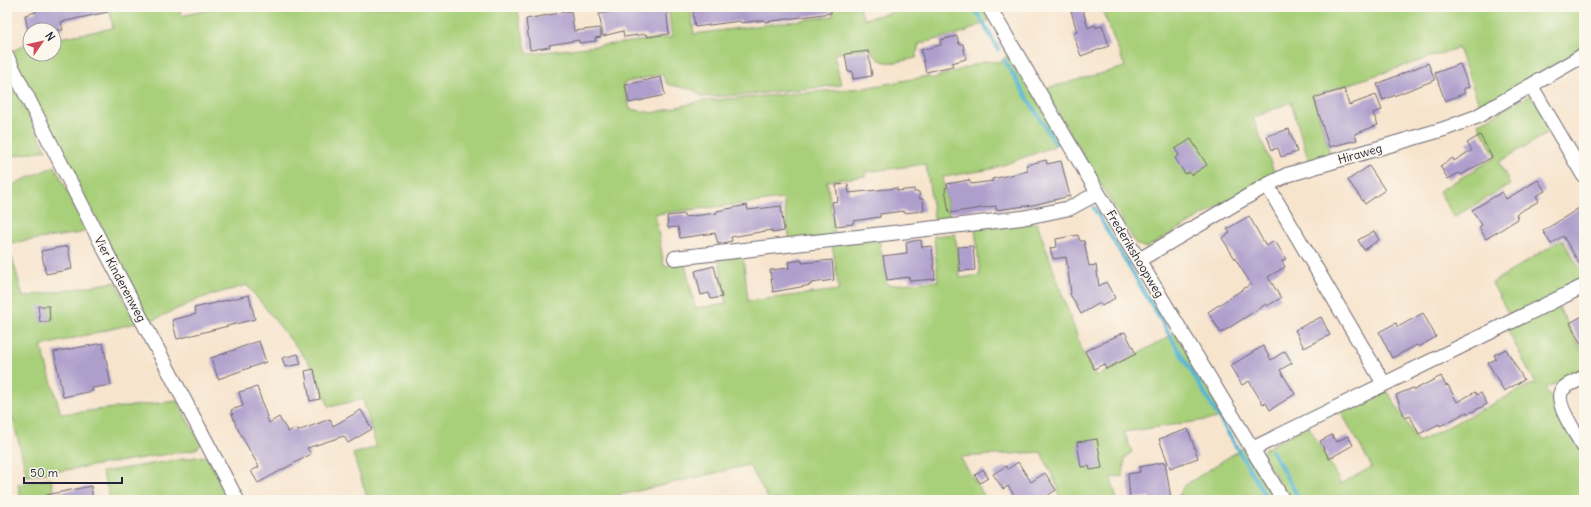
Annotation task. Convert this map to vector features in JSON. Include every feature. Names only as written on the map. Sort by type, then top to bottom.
[{"type":"street","name":"Frederikshoopweg","points":[[989,7],[1098,193],[1283,500]]},
{"type":"street","name":"Hiraweg","points":[[1139,260],[1266,185],[1287,175],[1444,129],[1476,116],[1584,55]]},
{"type":"street","name":"Vier Kinderenweg","points":[[7,57],[95,231],[237,500]]},
{"type":"street","points":[[1531,86],[1584,176]]},
{"type":"street","points":[[1266,185],[1384,384]]},
{"type":"street","points":[[675,258],[1022,218],[1070,208],[1098,193]]},
{"type":"street","points":[[1252,449],[1584,286]]},
{"type":"street","points":[[1584,377],[1562,390],[1560,395],[1567,418],[1584,447]]},
{"type":"green space","points":[[109,7],[179,7],[181,16],[222,7],[517,7],[527,54],[672,37],[668,7],[690,7],[694,34],[833,16],[832,7],[859,7],[864,19],[893,12],[891,7],[982,7],[990,20],[965,32],[919,44],[916,58],[896,62],[884,62],[874,55],[870,48],[834,54],[841,85],[744,95],[702,97],[694,90],[667,84],[662,74],[623,83],[630,109],[653,113],[702,101],[863,88],[929,76],[931,79],[986,61],[1000,62],[1008,55],[1012,56],[1061,142],[1050,148],[992,169],[943,177],[950,222],[935,224],[926,164],[866,172],[866,176],[827,181],[835,236],[790,241],[783,199],[655,214],[664,266],[685,264],[695,308],[726,304],[719,259],[743,256],[748,301],[839,290],[832,244],[879,240],[887,285],[938,281],[934,236],[955,234],[960,278],[980,275],[975,228],[1037,223],[1082,350],[1096,377],[1175,333],[1226,417],[1124,432],[1132,452],[1125,458],[1123,476],[1111,478],[1117,500],[1059,500],[1058,488],[1041,452],[960,457],[987,500],[769,500],[749,465],[599,500],[368,500],[353,454],[376,447],[363,399],[329,407],[314,369],[247,285],[201,298],[149,322],[11,52],[22,46],[22,62],[62,62],[62,38],[113,28]]},
{"type":"green space","points":[[1101,7],[1584,7],[1584,50],[1515,90],[1480,106],[1458,48],[1313,96],[1331,156],[1309,162],[1291,102],[1253,118],[1275,174],[1146,248],[1136,244],[1044,89],[1125,67]]},
{"type":"green space","points":[[17,92],[46,150],[7,157],[7,93]]},
{"type":"green space","points":[[1528,96],[1532,96],[1553,130],[1499,162],[1510,184],[1454,217],[1439,191],[1496,157],[1478,124]]},
{"type":"green space","points":[[55,166],[86,229],[81,233],[10,243],[7,231],[6,214],[9,190],[15,184]]},
{"type":"green space","points":[[1562,239],[1584,276],[1584,283],[1513,315],[1508,313],[1492,283]]},
{"type":"green space","points":[[12,257],[23,297],[116,282],[136,323],[41,346],[61,414],[177,401],[201,444],[199,447],[194,450],[27,476],[13,419],[7,420],[7,258]]},
{"type":"green space","points":[[1557,304],[1584,355],[1584,371],[1545,388],[1584,455],[1584,500],[1289,500],[1262,454],[1265,449],[1308,425],[1341,484],[1372,467],[1340,410],[1385,387],[1418,442],[1530,385],[1536,384],[1506,327]]},
{"type":"green space","points":[[1244,447],[1276,500],[1176,500],[1184,486]]},
{"type":"green space","points":[[202,456],[207,457],[231,500],[111,500],[102,472]]},
{"type":"green space","points":[[51,479],[55,500],[21,500],[18,484]]},
{"type":"building","points":[[35,7],[107,7],[108,12],[61,22],[26,22],[25,15],[36,12]]},
{"type":"building","points":[[638,7],[666,7],[669,34],[647,37],[646,34],[624,37],[623,31],[603,36],[599,14]]},
{"type":"building","points":[[692,7],[712,7],[712,11],[738,7],[831,7],[831,13],[765,22],[765,20],[741,23],[740,21],[695,27]]},
{"type":"building","points":[[1070,7],[1082,7],[1088,28],[1095,25],[1096,28],[1102,25],[1109,46],[1081,56],[1073,34],[1077,32]]},
{"type":"building","points":[[571,11],[574,31],[600,28],[601,37],[595,38],[596,41],[579,43],[579,40],[530,50],[526,19]]},
{"type":"building","points":[[957,36],[959,44],[963,44],[966,59],[952,63],[953,66],[926,72],[921,50],[941,45],[940,40]]},
{"type":"building","points":[[868,51],[872,76],[853,79],[852,71],[848,72],[845,54]]},
{"type":"building","points":[[1428,63],[1435,80],[1383,100],[1377,84]]},
{"type":"building","points":[[1460,64],[1469,87],[1463,89],[1465,93],[1445,101],[1435,73]]},
{"type":"building","points":[[661,77],[665,95],[629,103],[625,85]]},
{"type":"building","points":[[1344,89],[1349,105],[1376,95],[1382,110],[1373,113],[1378,125],[1355,134],[1357,140],[1329,147],[1314,98]]},
{"type":"building","points":[[1289,129],[1297,152],[1281,157],[1278,148],[1272,150],[1267,136]]},
{"type":"building","points":[[1480,135],[1492,157],[1461,175],[1459,173],[1448,179],[1440,166],[1453,158],[1454,161],[1472,150],[1467,143]]},
{"type":"building","points":[[1191,139],[1207,165],[1192,175],[1189,172],[1185,174],[1175,158],[1179,155],[1175,149]]},
{"type":"building","points":[[1046,160],[1047,164],[1061,161],[1070,196],[1033,205],[996,210],[996,206],[949,213],[945,188],[948,187],[947,184],[969,180],[971,184],[993,181],[992,179],[1028,171],[1026,165]]},
{"type":"building","points":[[1369,166],[1385,190],[1365,204],[1348,180]]},
{"type":"building","points":[[1538,180],[1545,191],[1536,196],[1539,201],[1516,214],[1518,219],[1486,239],[1479,227],[1482,225],[1472,210],[1502,192],[1506,199]]},
{"type":"building","points":[[848,184],[849,193],[897,188],[897,191],[914,189],[914,192],[919,192],[920,199],[923,199],[924,211],[904,213],[904,211],[880,214],[880,217],[853,221],[853,224],[836,226],[832,202],[838,201],[836,185]]},
{"type":"building","points":[[747,205],[748,210],[781,206],[784,231],[772,233],[772,230],[731,237],[732,241],[718,244],[715,233],[680,238],[678,227],[668,228],[667,216],[684,214],[684,217],[717,213],[717,211]]},
{"type":"building","points":[[1584,205],[1584,271],[1563,236],[1551,244],[1543,231]]},
{"type":"building","points":[[1249,216],[1266,246],[1275,241],[1286,259],[1282,261],[1285,267],[1268,277],[1281,298],[1267,306],[1266,304],[1221,333],[1208,312],[1251,284],[1222,238],[1230,233],[1227,229]]},
{"type":"building","points":[[1374,231],[1379,240],[1364,250],[1358,240]]},
{"type":"building","points":[[1078,235],[1080,241],[1084,241],[1089,266],[1096,265],[1099,286],[1106,282],[1115,298],[1102,306],[1100,303],[1081,314],[1070,294],[1066,257],[1053,259],[1050,248],[1057,247],[1056,239]]},
{"type":"building","points":[[921,240],[922,247],[932,246],[935,279],[910,281],[909,277],[887,280],[883,256],[907,253],[906,242]]},
{"type":"building","points":[[68,246],[72,269],[46,274],[41,251]]},
{"type":"building","points":[[973,246],[975,270],[960,271],[958,247]]},
{"type":"building","points":[[802,260],[802,263],[832,260],[834,280],[811,283],[811,285],[773,292],[770,270],[789,268],[788,262]]},
{"type":"building","points":[[714,266],[722,297],[711,299],[709,293],[701,295],[695,271]]},
{"type":"building","points":[[249,295],[255,319],[177,339],[172,320],[196,314],[194,308]]},
{"type":"building","points":[[38,306],[49,306],[50,322],[40,322]]},
{"type":"building","points":[[1423,313],[1436,337],[1419,347],[1417,345],[1392,358],[1379,332],[1396,323],[1398,327]]},
{"type":"building","points":[[1584,315],[1584,350],[1570,323]]},
{"type":"building","points":[[1321,317],[1330,335],[1304,348],[1295,330]]},
{"type":"building","points":[[1125,332],[1136,354],[1106,369],[1104,364],[1094,369],[1085,351]]},
{"type":"building","points":[[259,341],[266,362],[218,379],[211,358]]},
{"type":"building","points":[[103,343],[111,385],[92,388],[93,391],[63,397],[54,352]]},
{"type":"building","points":[[1263,346],[1271,360],[1285,351],[1292,363],[1280,370],[1295,394],[1270,410],[1266,403],[1263,404],[1249,381],[1242,385],[1230,366]]},
{"type":"building","points":[[1506,349],[1524,380],[1504,391],[1488,363],[1496,359],[1494,355]]},
{"type":"building","points":[[298,354],[301,364],[285,367],[282,358]]},
{"type":"building","points":[[314,369],[320,399],[310,401],[305,371]]},
{"type":"building","points":[[1441,376],[1446,386],[1448,385],[1457,402],[1475,392],[1477,395],[1481,393],[1487,404],[1468,414],[1467,412],[1440,426],[1439,424],[1419,434],[1410,416],[1405,418],[1396,395],[1413,388],[1414,390]]},
{"type":"building","points":[[257,387],[269,423],[279,417],[288,432],[296,428],[298,431],[330,419],[333,426],[361,410],[372,429],[348,443],[344,436],[307,448],[311,454],[258,483],[251,471],[259,467],[236,426],[231,410],[243,406],[239,392]]},
{"type":"building","points":[[1188,429],[1198,458],[1170,468],[1159,439]]},
{"type":"building","points":[[1332,435],[1336,442],[1348,436],[1353,445],[1329,459],[1320,441]]},
{"type":"building","points":[[1097,439],[1102,468],[1090,470],[1089,466],[1081,467],[1077,442]]},
{"type":"building","points":[[1018,462],[1031,482],[1045,473],[1056,490],[1041,500],[1017,500],[1008,486],[1003,489],[993,474],[1006,466],[1008,469]]},
{"type":"building","points":[[1165,462],[1171,499],[1151,500],[1150,497],[1130,499],[1128,474],[1140,472],[1139,467]]},
{"type":"building","points":[[983,469],[988,478],[980,483],[975,475]]},
{"type":"building","points":[[91,486],[93,500],[47,500],[46,495]]},
{"type":"waterway","points":[[974,7],[998,49]]},
{"type":"waterway","points":[[1004,60],[1055,143]]},
{"type":"waterway","points":[[1094,208],[1268,500]]},
{"type":"waterway","points":[[1272,451],[1300,500]]}]
